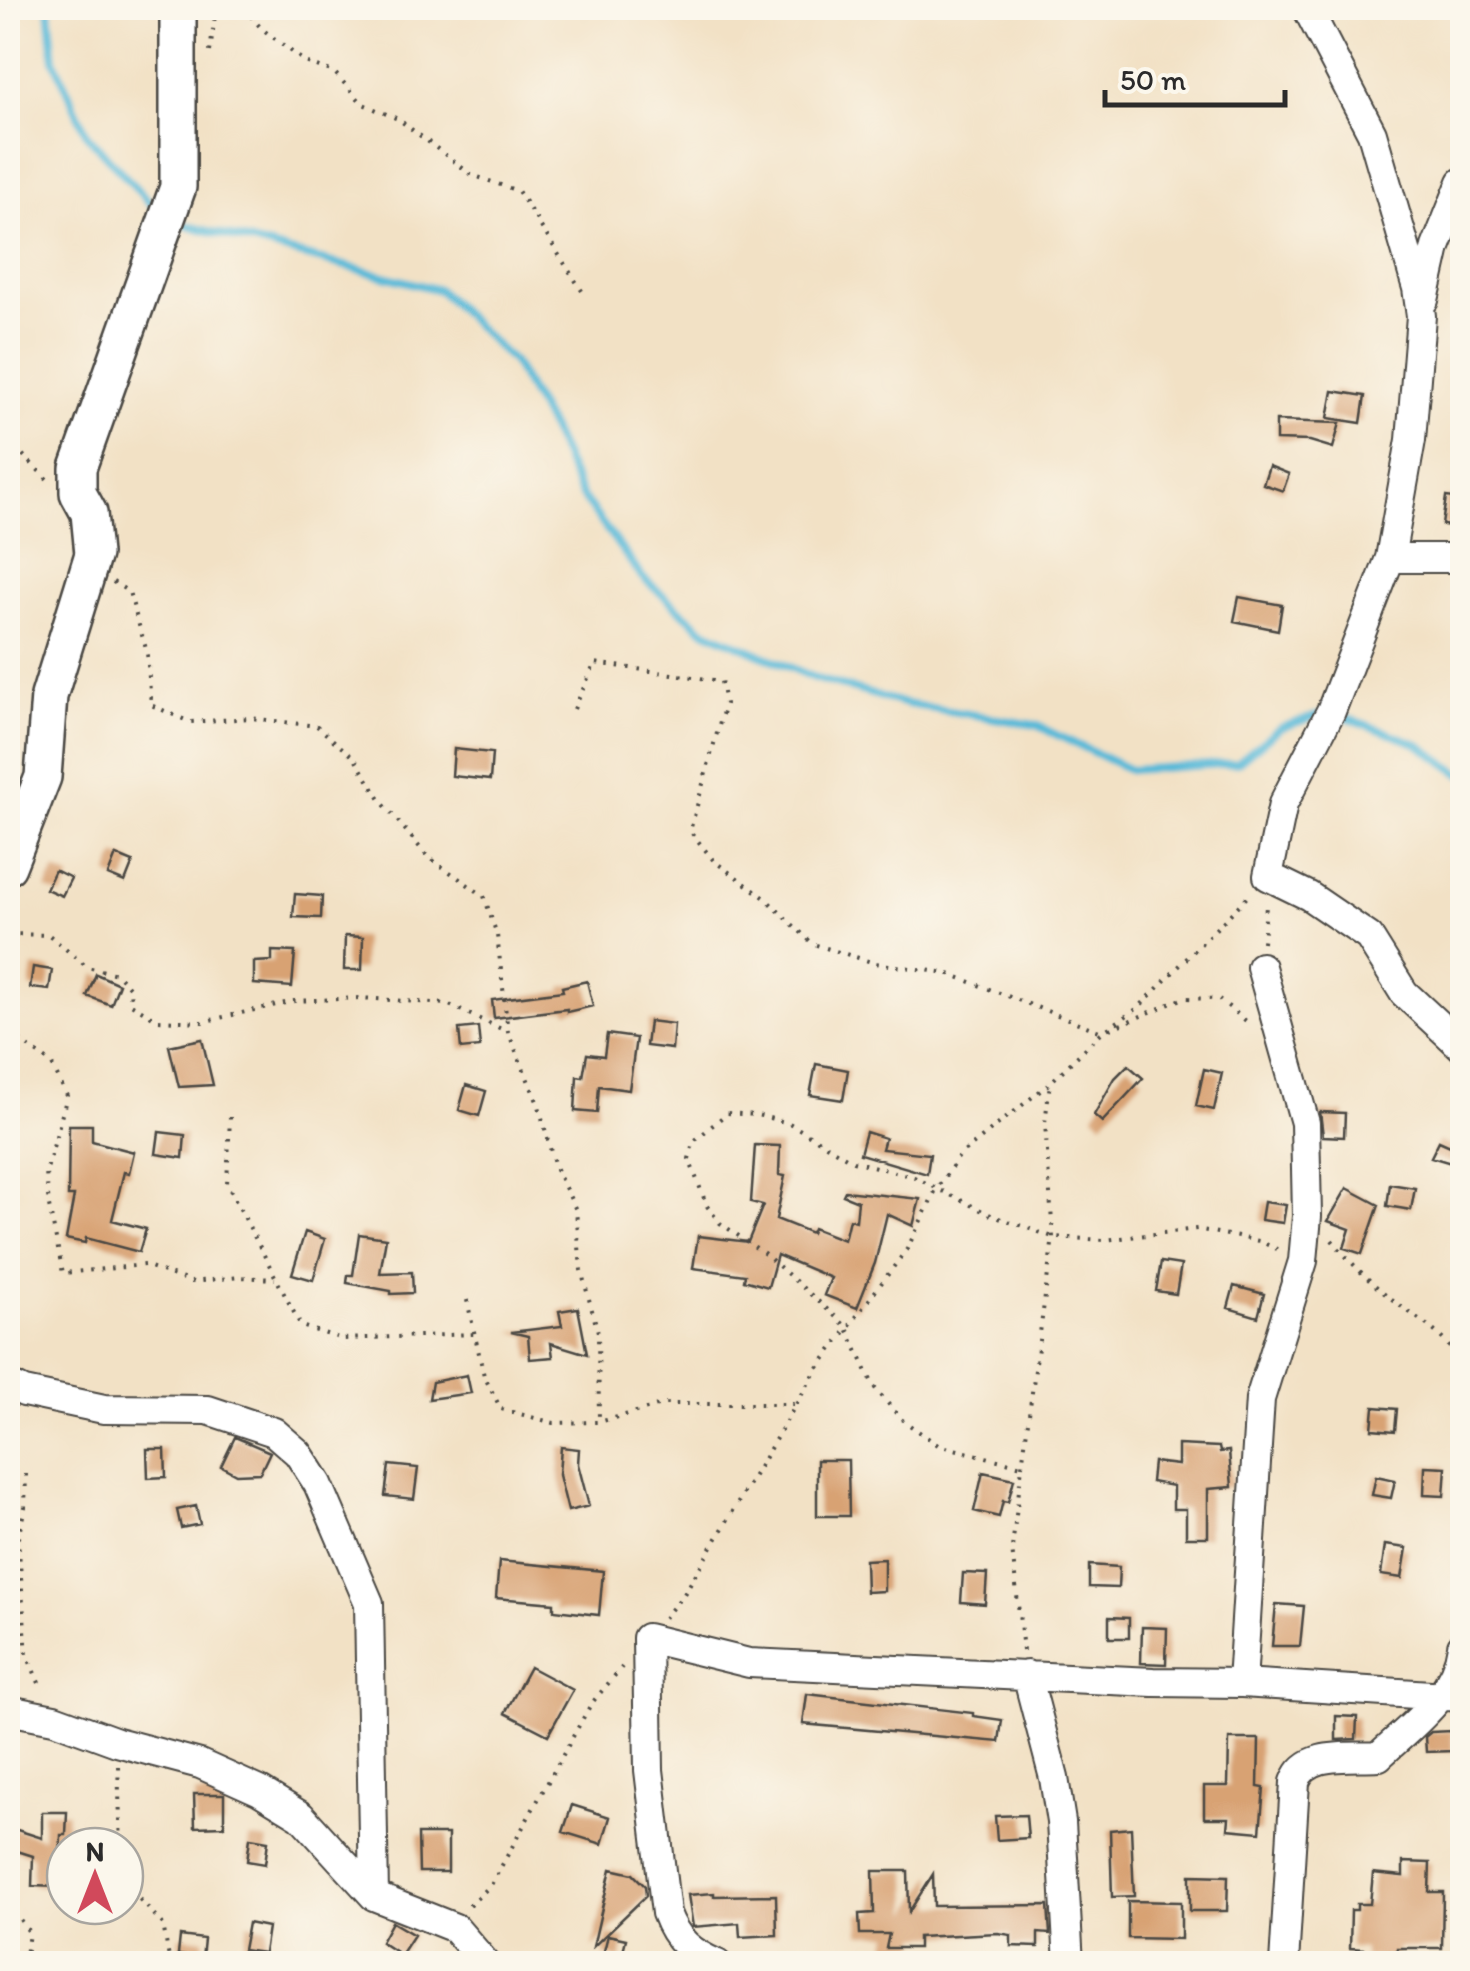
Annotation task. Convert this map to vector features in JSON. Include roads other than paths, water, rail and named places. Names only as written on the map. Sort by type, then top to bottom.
[{"type":"street","points":[[8,866],[43,778],[49,696],[94,554],[90,513],[78,494],[78,468],[178,188],[178,8]]},
{"type":"street","points":[[1307,8],[1372,133],[1413,272],[1421,316]]},
{"type":"street","points":[[1462,182],[1436,246],[1421,316],[1411,440],[1390,558],[1330,712],[1283,804],[1268,876],[1309,896],[1370,937],[1404,993],[1462,1047]]},
{"type":"street","points":[[1390,558],[1462,558]]},
{"type":"street","points":[[1242,1682],[1260,1399],[1303,1261],[1306,1216],[1305,1123],[1261,967]]},
{"type":"street","points":[[8,1384],[24,1392],[104,1409],[208,1410],[274,1432],[298,1453],[318,1484],[369,1603],[374,1896]]},
{"type":"street","points":[[718,1964],[684,1945],[672,1930],[666,1913],[649,1770],[647,1638],[749,1663],[1242,1682],[1453,1696]]},
{"type":"street","points":[[1284,1964],[1295,1782],[1300,1768],[1312,1760],[1380,1756],[1453,1696],[1462,1646]]},
{"type":"street","points":[[1027,1675],[1054,1778],[1061,1822],[1069,1964]]},
{"type":"street","points":[[8,1710],[54,1719],[117,1742],[200,1764],[260,1791],[301,1816],[374,1896],[455,1928],[486,1964]]},
{"type":"waterway","points":[[49,8],[54,60],[87,135],[158,212]]},
{"type":"waterway","points":[[173,222],[439,290],[513,362],[551,429],[581,495],[642,577],[702,629],[817,679],[906,704],[1036,725],[1130,770],[1237,763],[1280,728],[1319,715]]},
{"type":"waterway","points":[[1337,714],[1418,744],[1462,775]]}]
